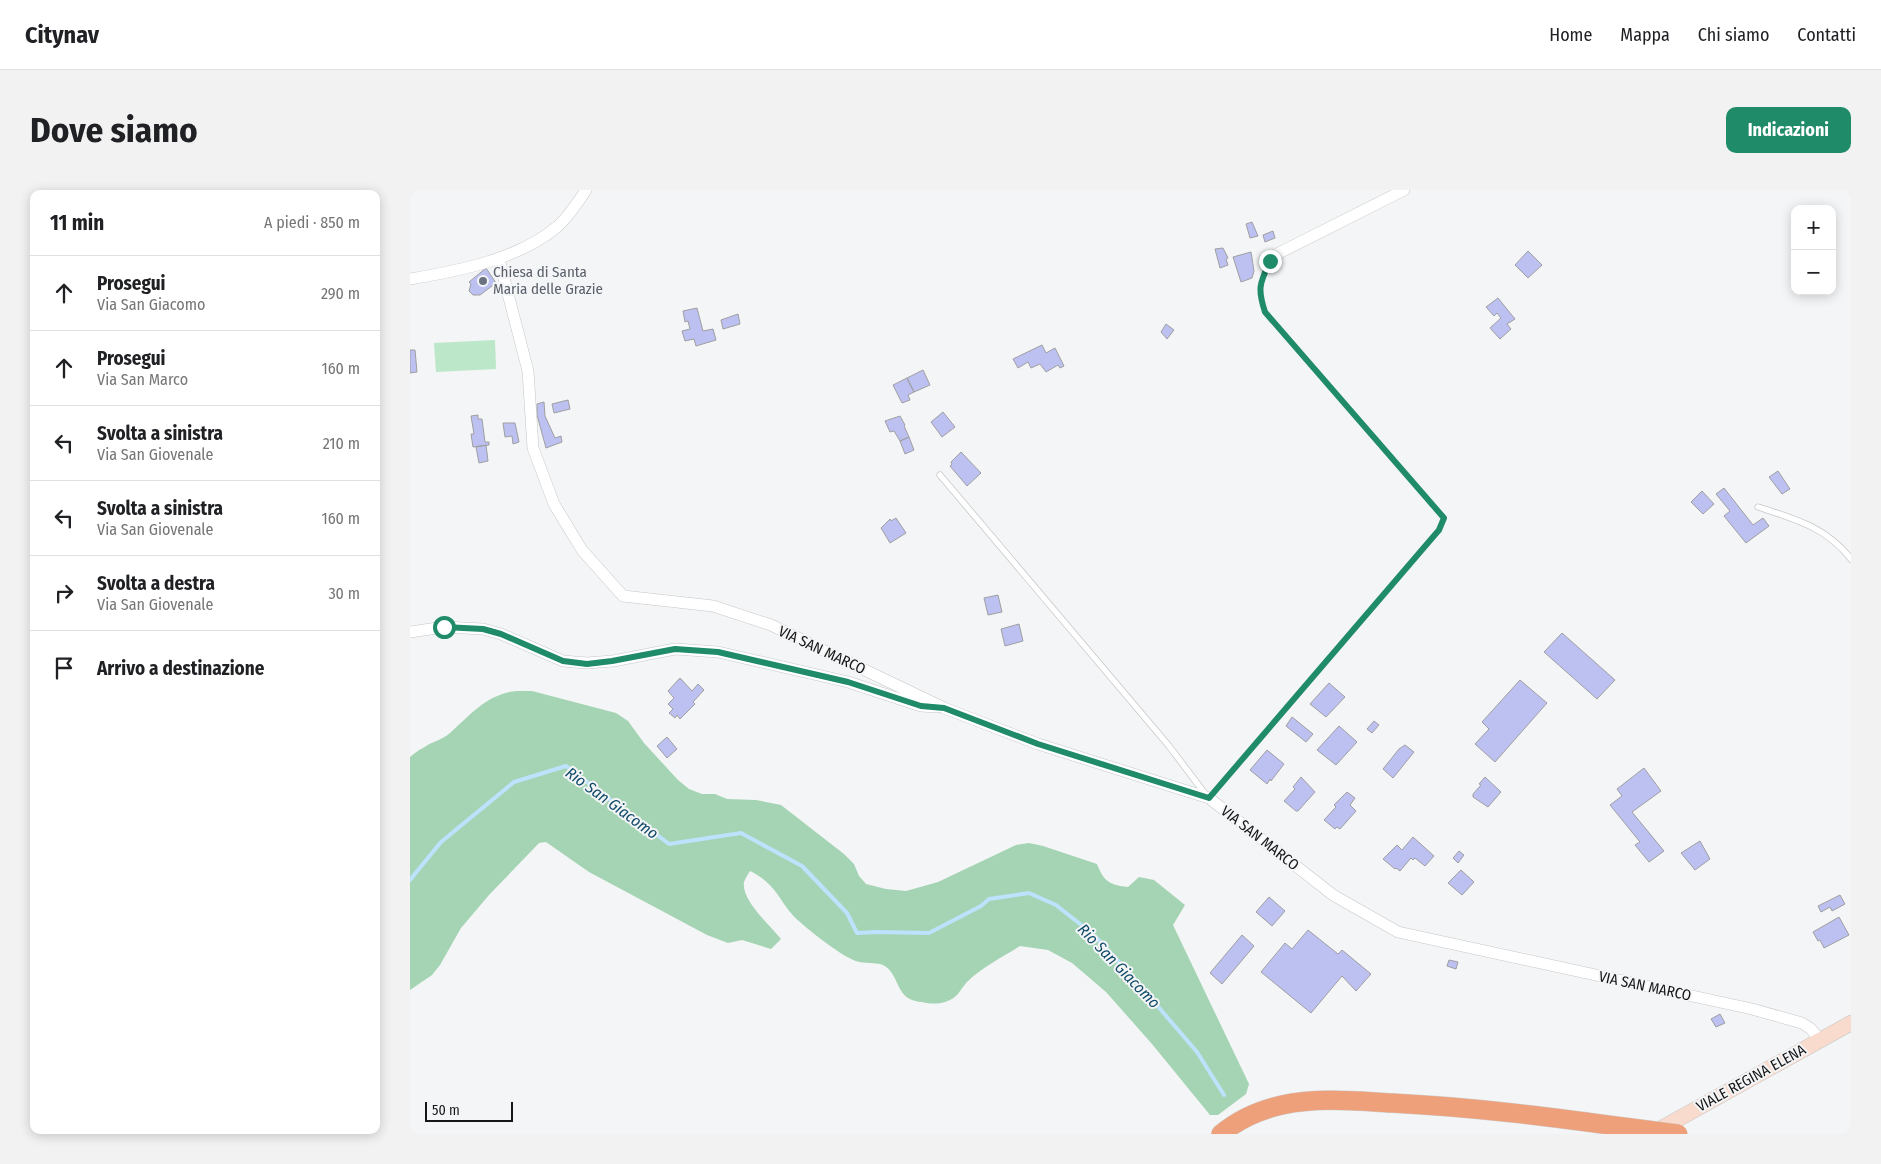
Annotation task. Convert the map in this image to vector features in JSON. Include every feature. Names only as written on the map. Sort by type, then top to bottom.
[{"type":"highway","points":[[1221,1134],[1245,1118],[1283,1105],[1353,1101],[1451,1106],[1678,1134]]},
{"type":"main road","name":"VIALE REGINA ELENA","points":[[1652,1134],[1851,1023]]},
{"type":"street","points":[[410,279],[499,259],[541,238],[558,226],[586,190]]},
{"type":"street","points":[[1275,255],[1404,190]]},
{"type":"street","name":"VIA SAN MARCO","points":[[499,259],[528,371],[533,448],[554,504],[582,550],[623,596],[713,606],[771,625],[944,708],[1038,744],[1209,798],[1332,895],[1398,932],[1752,1009],[1802,1023],[1811,1029],[1820,1040]]},
{"type":"street","points":[[410,632],[444,627],[483,629],[501,634],[563,661],[587,664],[675,649],[718,652],[848,682],[921,706],[944,708]]},
{"type":"lane","points":[[940,475],[1169,746],[1209,798]]},
{"type":"lane","points":[[1758,507],[1799,520],[1825,533],[1851,559]]},
{"type":"path","points":[[1209,798],[1439,530],[1444,518],[1265,312],[1259,296],[1261,282],[1270,261],[1275,255]]},
{"type":"green space","points":[[495,340],[496,369],[436,372],[434,343]]},
{"type":"green space","points":[[517,691],[532,691],[616,713],[628,721],[644,743],[678,780],[689,789],[702,794],[715,794],[727,799],[756,800],[781,805],[844,854],[854,864],[859,876],[866,884],[906,891],[938,882],[1016,845],[1029,843],[1097,864],[1105,879],[1112,884],[1128,887],[1139,877],[1154,880],[1185,905],[1173,925],[1249,1084],[1246,1094],[1218,1115],[1210,1115],[1152,1044],[1106,992],[1072,963],[1048,950],[1020,946],[979,972],[967,982],[956,996],[949,1000],[934,1004],[917,1001],[909,999],[904,995],[888,968],[883,965],[850,959],[819,938],[793,915],[767,882],[750,871],[744,882],[747,897],[757,912],[781,939],[771,949],[742,940],[728,943],[707,935],[589,872],[546,842],[539,843],[489,895],[461,928],[440,965],[432,975],[410,990],[410,757],[447,735],[488,700]]},
{"type":"building","points":[[1252,222],[1258,236],[1250,238],[1246,224]]},
{"type":"building","points":[[1273,231],[1275,238],[1265,242],[1263,235]]},
{"type":"building","points":[[1223,248],[1228,258],[1226,259],[1228,265],[1220,268],[1215,249]]},
{"type":"building","points":[[1528,251],[1542,265],[1528,278],[1515,265]]},
{"type":"building","points":[[1251,252],[1254,271],[1252,278],[1241,282],[1233,257]]},
{"type":"building","name":"Chiesa di Santa Maria delle Grazie","points":[[486,268],[496,283],[480,295],[473,295],[469,291],[471,284],[469,282]]},
{"type":"building","points":[[1498,298],[1515,319],[1507,324],[1511,329],[1500,339],[1490,328],[1501,318],[1497,313],[1494,316],[1486,307]]},
{"type":"building","points":[[697,308],[703,331],[713,329],[716,340],[696,346],[694,339],[685,341],[682,331],[690,329],[688,321],[685,322],[683,311]]},
{"type":"building","points":[[738,314],[740,324],[723,329],[721,320]]},
{"type":"building","points":[[1166,324],[1174,330],[1167,339],[1161,332]]},
{"type":"building","points":[[1042,345],[1046,353],[1055,348],[1064,366],[1060,368],[1058,365],[1046,372],[1040,364],[1031,368],[1028,362],[1018,368],[1013,359]]},
{"type":"building","points":[[410,350],[415,350],[417,372],[410,373]]},
{"type":"building","points":[[923,370],[930,385],[914,392],[907,378]]},
{"type":"building","points":[[907,378],[914,392],[908,395],[910,400],[902,403],[893,385]]},
{"type":"building","points":[[568,400],[570,409],[554,413],[552,404]]},
{"type":"building","points":[[544,402],[545,416],[555,438],[561,436],[562,442],[546,448],[537,415],[537,404]]},
{"type":"building","points":[[943,412],[955,427],[942,437],[931,422]]},
{"type":"building","points":[[478,415],[478,419],[482,419],[485,442],[489,442],[489,445],[473,447],[471,434],[474,434],[471,416]]},
{"type":"building","points":[[900,416],[909,437],[900,441],[894,431],[890,432],[885,421]]},
{"type":"building","points":[[503,423],[515,423],[519,442],[513,444],[512,436],[505,437]]},
{"type":"building","points":[[909,437],[914,450],[905,454],[900,441]]},
{"type":"building","points":[[486,445],[488,461],[479,463],[476,447]]},
{"type":"building","points":[[961,452],[981,473],[967,486],[950,466],[951,462]]},
{"type":"building","points":[[1778,471],[1790,489],[1782,494],[1769,477]]},
{"type":"building","points":[[1724,488],[1753,525],[1763,518],[1769,526],[1746,543],[1724,516],[1730,511],[1716,494]]},
{"type":"building","points":[[1702,491],[1714,504],[1703,514],[1691,502]]},
{"type":"building","points":[[896,518],[906,533],[890,543],[881,528],[890,519],[891,521]]},
{"type":"building","points":[[998,595],[1002,612],[988,615],[984,598]]},
{"type":"building","points":[[1019,624],[1023,641],[1005,646],[1001,629]]},
{"type":"building","points":[[1562,633],[1615,680],[1597,699],[1544,652]]},
{"type":"building","points":[[680,678],[692,691],[698,684],[704,690],[693,702],[695,704],[680,719],[677,715],[675,718],[669,713],[673,709],[668,704],[674,698],[668,691]]},
{"type":"building","points":[[1520,680],[1547,703],[1495,762],[1475,744],[1489,729],[1482,722]]},
{"type":"building","points":[[1329,683],[1345,697],[1326,717],[1310,704]]},
{"type":"building","points":[[1292,717],[1313,734],[1306,742],[1286,726]]},
{"type":"building","points":[[1374,721],[1379,725],[1372,733],[1367,729]]},
{"type":"building","points":[[1339,726],[1357,742],[1336,765],[1317,750]]},
{"type":"building","points":[[667,737],[677,749],[667,758],[657,746]]},
{"type":"building","points":[[1405,745],[1414,752],[1393,778],[1383,769],[1399,749]]},
{"type":"building","points":[[1267,750],[1284,764],[1267,784],[1250,770]]},
{"type":"building","points":[[1644,768],[1661,791],[1632,812],[1664,851],[1649,862],[1635,845],[1640,842],[1610,805],[1622,796],[1617,789]]},
{"type":"building","points":[[1301,777],[1315,792],[1296,811],[1284,801],[1295,789],[1293,787]]},
{"type":"building","points":[[1485,777],[1501,792],[1488,807],[1473,797],[1473,794],[1481,785],[1479,784]]},
{"type":"building","points":[[1347,792],[1355,798],[1350,805],[1356,811],[1340,829],[1337,827],[1335,829],[1324,820],[1336,807],[1334,805]]},
{"type":"building","points":[[1413,837],[1434,856],[1425,866],[1415,858],[1413,860],[1411,858],[1400,871],[1383,859],[1397,845],[1402,850]]},
{"type":"building","points":[[1700,841],[1710,859],[1695,870],[1681,853]]},
{"type":"building","points":[[1459,851],[1464,855],[1458,863],[1453,858]]},
{"type":"building","points":[[1461,870],[1474,882],[1462,895],[1448,883]]},
{"type":"building","points":[[1840,895],[1845,904],[1832,911],[1830,907],[1821,912],[1818,906]]},
{"type":"building","points":[[1269,897],[1285,911],[1272,926],[1256,912]]},
{"type":"building","points":[[1839,917],[1849,935],[1824,948],[1813,932]]},
{"type":"building","points":[[1308,930],[1338,954],[1342,950],[1371,974],[1356,991],[1342,976],[1311,1013],[1261,972],[1285,943],[1292,949]]},
{"type":"building","points":[[1242,935],[1254,946],[1222,984],[1210,973]]},
{"type":"building","points":[[1449,960],[1458,962],[1456,969],[1447,966]]},
{"type":"building","points":[[1720,1014],[1725,1023],[1716,1027],[1711,1019]]},
{"type":"waterway","name":"Rio San Giacomo","points":[[410,880],[441,842],[514,782],[566,766],[669,844],[741,833],[802,866],[847,913],[857,933],[929,933],[981,906],[989,899],[1029,893],[1056,905],[1094,935],[1131,975],[1197,1052],[1224,1095]]},
{"type":"place","name":"Chiesa di Santa Maria delle Grazie","points":[[483,281]]},
{"type":"route","points":[[444,627],[483,629],[501,634],[563,661],[587,664],[675,649],[718,652],[848,682],[921,706],[944,708],[1038,744],[1209,798],[1439,530],[1444,518],[1265,312],[1259,296],[1261,282],[1270,261]]}]
